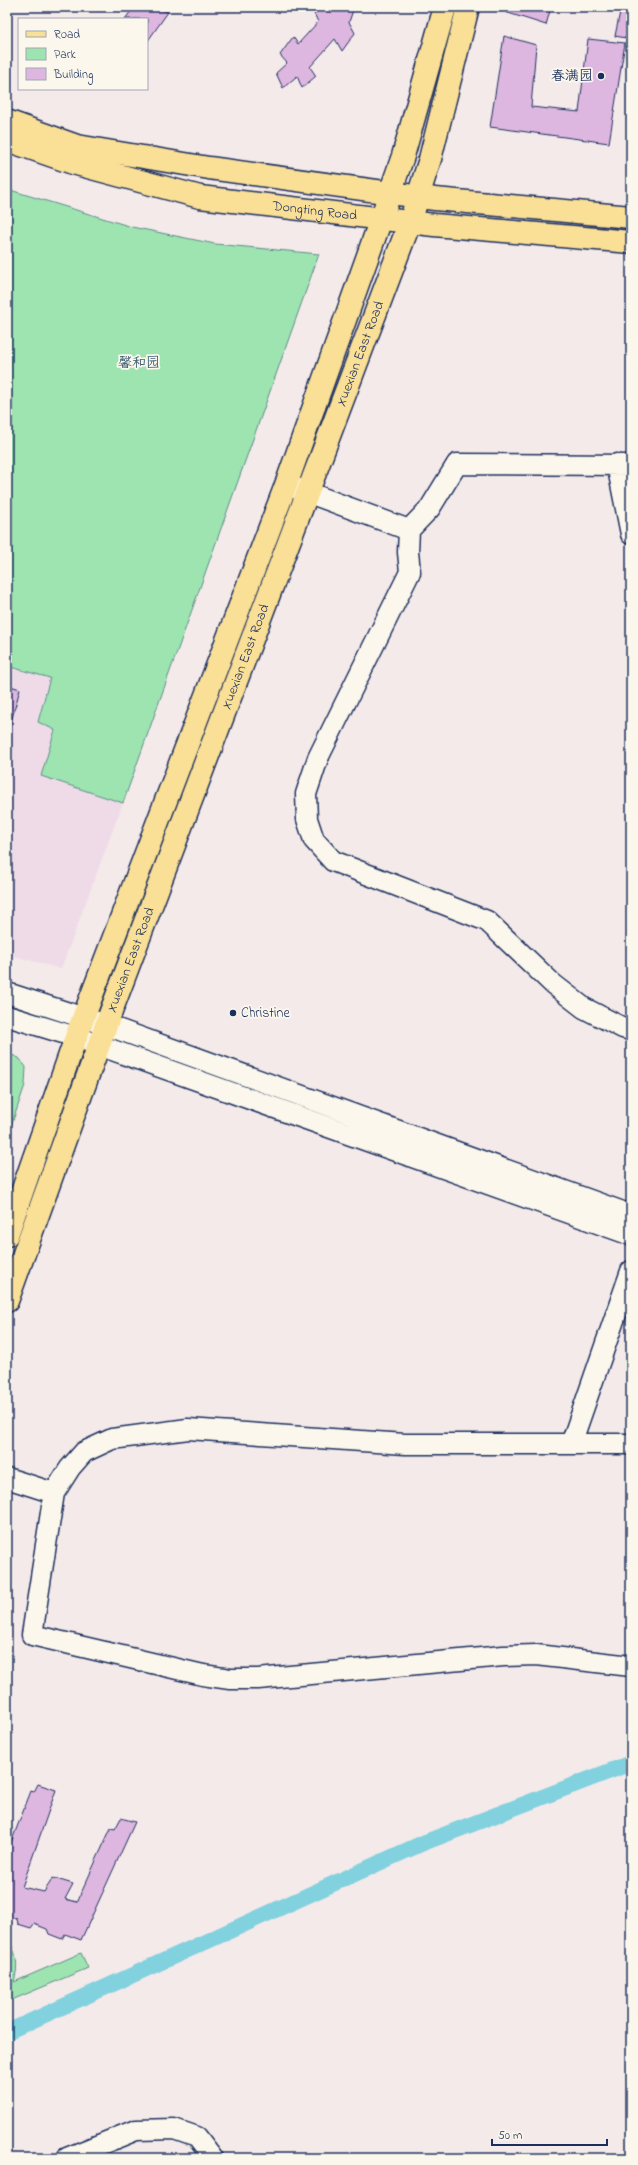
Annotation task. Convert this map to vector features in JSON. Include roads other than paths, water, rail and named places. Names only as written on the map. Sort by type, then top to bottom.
[{"type":"main road","name":"Xuexian East Road","points":[[7,1301],[100,1046],[106,1025],[296,489],[381,219],[403,156],[445,7]]},
{"type":"main road","name":"Xuexian East Road","points":[[7,1235],[80,1027],[296,489],[410,222],[430,159],[468,7]]},
{"type":"main road","name":"Dongting Road","points":[[7,121],[78,146],[209,168],[418,196],[631,217]]},
{"type":"main road","name":"Dongting Road","points":[[7,140],[73,163],[200,197],[381,219],[631,242]]},
{"type":"street","points":[[631,534],[624,465],[457,464],[430,508],[409,530],[408,552],[410,572],[318,758],[306,794],[307,819],[314,840],[333,861],[487,921],[553,984],[584,1008],[623,1028],[631,1030]]},
{"type":"street","points":[[296,489],[409,530]]},
{"type":"street","points":[[7,993],[80,1027],[100,1046],[631,1235]]},
{"type":"street","points":[[7,1016],[80,1027],[106,1025],[631,1215]]},
{"type":"street","points":[[571,1444],[631,1271]]},
{"type":"street","points":[[631,1444],[405,1444],[188,1429],[112,1439],[84,1452],[70,1468],[54,1493],[32,1635],[203,1675],[230,1679],[258,1679],[503,1656],[536,1655],[631,1666]]},
{"type":"street","points":[[7,1478],[54,1493]]},
{"type":"street","points":[[67,2158],[136,2130],[174,2129],[196,2137],[214,2158]]},
{"type":"waterway","points":[[7,2032],[423,1843],[631,1763]]},
{"type":"place","name":"春满园","points":[[601,76]]},
{"type":"place","name":"Christine","points":[[233,1013]]},
{"type":"park label","name":"馨和园","points":[[139,363]]}]
